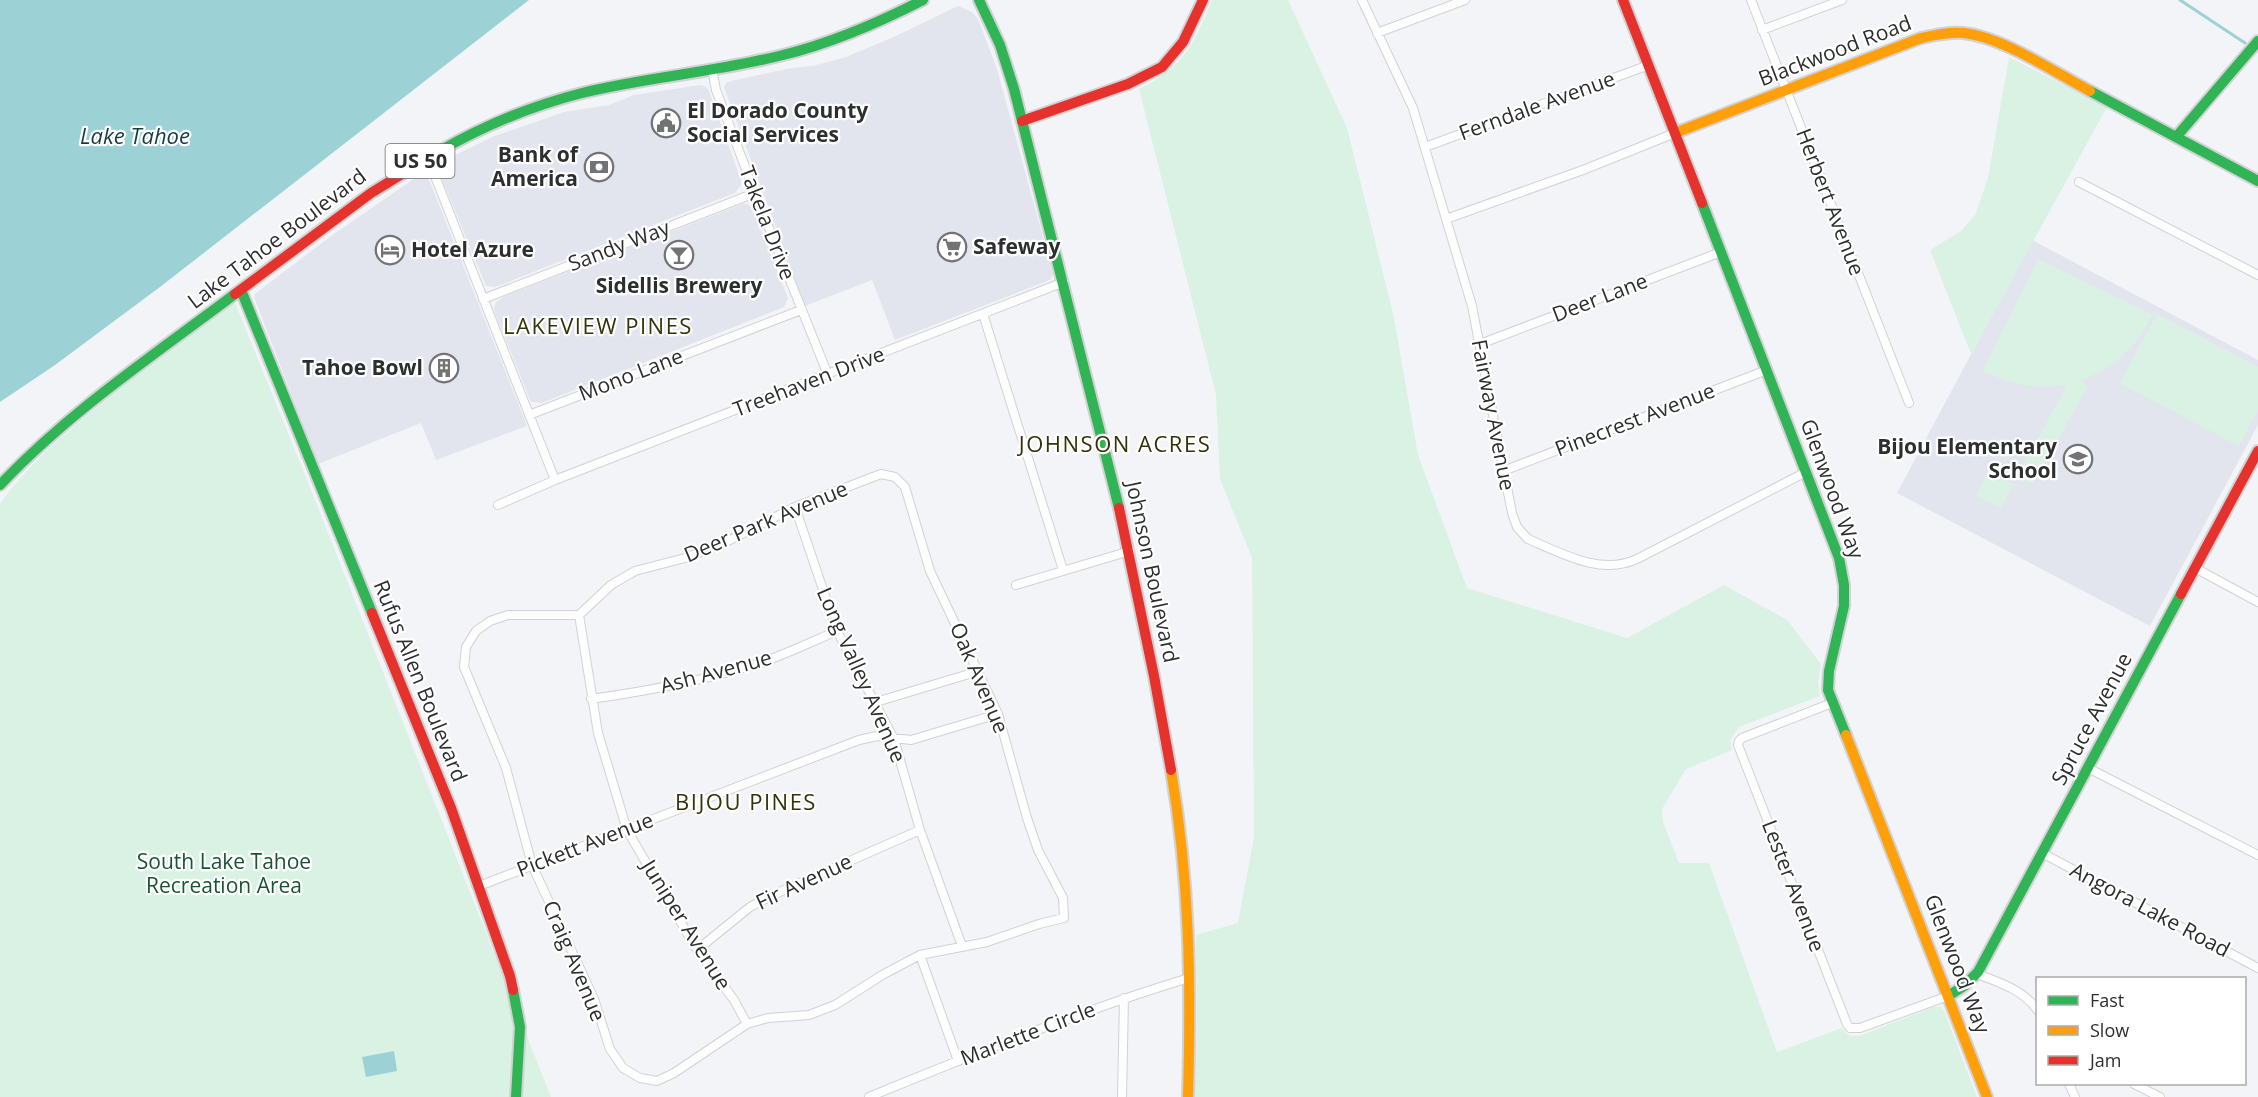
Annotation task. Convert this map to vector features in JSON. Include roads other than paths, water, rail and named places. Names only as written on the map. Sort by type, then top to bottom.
[{"type":"main road","name":"Lake Tahoe Boulevard","points":[[0,485],[49,436],[350,207],[427,156],[487,126],[552,102],[621,84],[768,59],[824,43],[923,0]]},
{"type":"main road","name":"Johnson Boulevard","points":[[979,0],[1008,67],[1064,282],[1130,551],[1164,725],[1185,876],[1189,940],[1188,1097]]},
{"type":"main road","points":[[1022,122],[1128,84],[1162,67],[1184,42],[1203,0]]},
{"type":"main road","name":"Glenwood Way","points":[[1623,0],[1839,558],[1843,577],[1844,612],[1827,679],[1832,703],[1847,734],[1987,1097]]},
{"type":"main road","name":"Blackwood Road","points":[[1675,133],[1921,38],[1935,34],[1961,32],[1988,38],[2177,136],[2258,181]]},
{"type":"main road","points":[[2177,136],[2258,41]]},
{"type":"main road","name":"Rufus Allen Boulevard","points":[[241,290],[451,808],[479,886],[515,994],[520,1041],[516,1097]]},
{"type":"main road","name":"Spruce Avenue","points":[[1948,996],[1977,974],[2258,451]]},
{"type":"street","name":"Fairway Avenue","points":[[1362,0],[1407,92],[1425,147],[1472,306],[1512,513],[1516,527],[1521,534],[1528,539],[1589,563],[1618,566],[1637,559],[1806,472]]},
{"type":"street","points":[[1377,33],[1465,0]]},
{"type":"street","name":"Herbert Avenue","points":[[1751,0],[1909,403]]},
{"type":"street","points":[[1762,30],[1842,0]]},
{"type":"street","name":"Ferndale Avenue","points":[[1425,147],[1648,65]]},
{"type":"street","name":"Takela Drive","points":[[712,69],[716,90],[755,193],[828,375]]},
{"type":"street","name":"Blackwood Road","points":[[1446,219],[1583,170],[1675,133]]},
{"type":"street","points":[[427,156],[555,480]]},
{"type":"street","points":[[2079,182],[2258,275]]},
{"type":"street","name":"Sandy Way","points":[[483,299],[755,193]]},
{"type":"street","name":"Deer Lane","points":[[1479,344],[1721,252]]},
{"type":"street","name":"Treehaven Drive","points":[[498,505],[555,480],[1064,282]]},
{"type":"street","name":"Mono Lane","points":[[529,415],[801,310]]},
{"type":"street","points":[[983,314],[1063,570]]},
{"type":"street","name":"Pinecrest Avenue","points":[[1503,471],[1767,369]]},
{"type":"street","name":"Deer Park Avenue","points":[[579,615],[611,585],[635,571],[685,558],[722,544],[795,507],[881,474],[895,477]]},
{"type":"street","name":"Oak Avenue","points":[[895,477],[905,487],[930,572],[998,714],[1038,850],[1063,898],[1064,918],[987,942],[962,946]]},
{"type":"street","name":"Long Valley Avenue","points":[[795,507],[837,631],[894,739],[920,830],[962,946]]},
{"type":"street","points":[[1016,585],[1130,551]]},
{"type":"street","points":[[2195,568],[2258,602]]},
{"type":"street","name":"Craig Avenue","points":[[579,615],[508,615],[490,621],[476,631],[465,647],[464,667],[506,768],[532,865],[594,999],[610,1049],[623,1068],[640,1078],[657,1081],[674,1073],[747,1024]]},
{"type":"street","name":"Juniper Avenue","points":[[579,615],[598,733],[627,830],[697,950],[734,1000],[747,1024]]},
{"type":"street","name":"Ash Avenue","points":[[591,699],[647,691],[711,677],[758,663],[837,631]]},
{"type":"street","points":[[876,702],[979,671]]},
{"type":"street","name":"Lester Avenue","points":[[1832,703],[1739,741],[1740,750],[1847,1024],[1854,1029],[1866,1026],[1948,996]]},
{"type":"street","name":"Pickett Avenue","points":[[479,886],[859,740],[878,736],[911,740],[998,714]]},
{"type":"street","points":[[2088,768],[2258,855]]},
{"type":"street","name":"Fir Avenue","points":[[697,950],[750,907],[920,830]]},
{"type":"street","name":"Angora Lake Road","points":[[2042,853],[2258,968]]},
{"type":"street","points":[[747,1024],[768,1018],[809,1015],[835,1005],[884,974],[920,955],[962,946]]},
{"type":"street","points":[[920,955],[958,1060]]},
{"type":"street","points":[[1977,974],[2016,991],[2027,998],[2036,1010]]},
{"type":"street","name":"Marlette Circle","points":[[869,1097],[958,1060],[1124,998],[1189,978]]},
{"type":"street","points":[[1122,1097],[1124,998]]},
{"type":"street","points":[[2138,1085],[2160,1097]]},
{"type":"water","name":"Lake Tahoe","points":[[0,0],[529,0],[160,287],[55,365],[0,402]]},
{"type":"water","points":[[394,1051],[397,1071],[366,1077],[362,1057]]},
{"type":"waterway","points":[[2180,0],[2245,43]]},
{"type":"place","name":"El Dorado County Social Services","points":[[666,123]]},
{"type":"place","name":"Bank of America","points":[[599,167]]},
{"type":"place","name":"Safeway","points":[[952,247]]},
{"type":"place","name":"Hotel Azure","points":[[390,250]]},
{"type":"place","name":"Sidellis Brewery","points":[[679,255]]},
{"type":"place","name":"Tahoe Bowl","points":[[444,368]]},
{"type":"place","name":"Bijou Elementary School","points":[[2078,459]]},
{"type":"district","name":"LAKEVIEW PINES","points":[[598,326]]},
{"type":"district","name":"JOHNSON ACRES","points":[[1115,444]]},
{"type":"district","name":"BIJOU PINES","points":[[746,802]]},
{"type":"park label","name":"South Lake Tahoe Recreation Area","points":[[224,874]]}]
